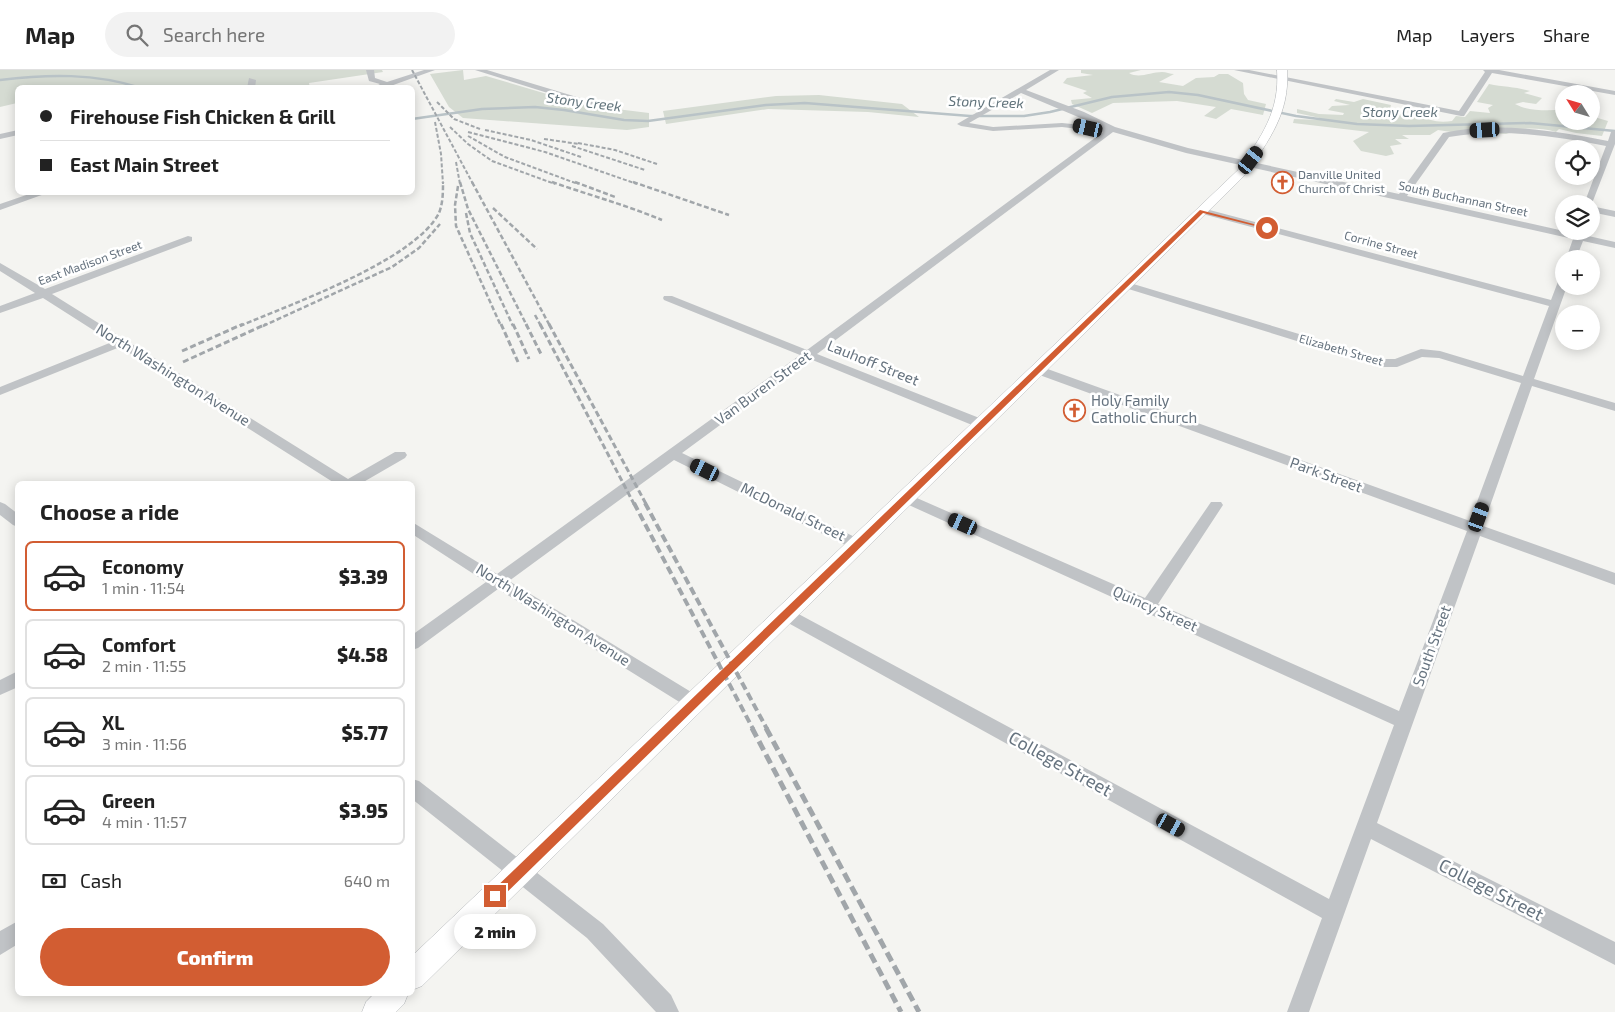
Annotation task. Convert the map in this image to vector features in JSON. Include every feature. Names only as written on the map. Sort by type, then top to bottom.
[{"type":"main road","points":[[415,973],[787,615],[905,498],[1242,172],[1261,146],[1276,118],[1280,107],[1283,74]]},
{"type":"main road","points":[[376,1012],[392,996]]},
{"type":"street","points":[[370,70],[372,79],[386,84],[430,70]]},
{"type":"street","points":[[479,70],[589,103],[603,104]]},
{"type":"street","points":[[1055,70],[965,122],[993,129],[1062,125],[1096,130],[1112,129]]},
{"type":"street","points":[[1238,70],[1283,74],[1460,114],[1489,70],[1615,93]]},
{"type":"street","points":[[1020,90],[1081,114],[1112,129]]},
{"type":"street","name":"South Buchannan Street","points":[[1112,129],[1186,150],[1248,164],[1555,229]]},
{"type":"street","name":"Van Buren Street","points":[[415,642],[809,354],[1112,129]]},
{"type":"street","points":[[1402,198],[1446,135],[1462,132],[1518,130],[1613,137],[1592,195]]},
{"type":"street","points":[[0,137],[15,133]]},
{"type":"street","points":[[0,207],[37,195]]},
{"type":"street","name":"Corrine Street","points":[[1202,211],[1554,304]]},
{"type":"street","points":[[1600,211],[1615,214]]},
{"type":"street","name":"East Madison Street","points":[[0,310],[188,240]]},
{"type":"street","name":"South Buchannan Street","points":[[1599,240],[1615,245]]},
{"type":"street","name":"North Washington Avenue","points":[[0,266],[343,481]]},
{"type":"street","name":"Elizabeth Street","points":[[1126,285],[1381,363],[1397,363],[1421,353],[1440,355],[1615,407]]},
{"type":"street","name":"South Street","points":[[1298,1012],[1475,528],[1558,295]]},
{"type":"street","name":"Lauhoff Street","points":[[668,298],[982,424]]},
{"type":"street","points":[[0,391],[121,342]]},
{"type":"street","name":"Park Street","points":[[1038,370],[1615,579]]},
{"type":"street","points":[[353,481],[400,454]]},
{"type":"street","name":"McDonald Street","points":[[673,454],[858,545]]},
{"type":"street","name":"Quincy Street","points":[[905,498],[1404,721]]},
{"type":"street","points":[[1148,606],[1216,505]]},
{"type":"street","points":[[0,507],[15,520]]},
{"type":"street","name":"North Washington Avenue","points":[[415,529],[498,582],[695,702]]},
{"type":"street","name":"College Street","points":[[787,615],[1333,913]]},
{"type":"street","points":[[0,688],[15,680]]},
{"type":"street","points":[[415,789],[595,931],[663,1003],[668,1012]]},
{"type":"street","name":"College Street","points":[[1366,827],[1615,954]]},
{"type":"street","points":[[0,944],[15,933]]},
{"type":"shaded area","points":[[0,70],[382,70],[383,72],[309,83],[309,85],[15,85],[15,103],[0,107]]},
{"type":"shaded area","points":[[463,70],[464,80],[486,76],[584,105],[649,113],[649,127],[627,130],[463,118],[449,107],[430,74]]},
{"type":"shaded area","points":[[1081,70],[1141,70],[1129,73],[1133,75],[1165,72],[1174,74],[1159,82],[1183,86],[1196,78],[1228,74],[1243,83],[1244,94],[1248,100],[1266,104],[1263,115],[1231,109],[1216,119],[1204,116],[1216,107],[1177,101],[1113,103],[1092,113],[1072,104],[1071,100],[1092,98],[1083,93],[1087,91],[1063,83],[1067,78],[1093,75],[1081,73]]},
{"type":"shaded area","points":[[1489,84],[1530,91],[1524,93],[1542,98],[1536,104],[1523,102],[1515,104],[1533,109],[1555,110],[1555,130],[1558,130],[1556,132],[1545,129],[1509,129],[1512,132],[1506,134],[1438,130],[1430,135],[1402,135],[1409,139],[1395,139],[1402,144],[1390,146],[1394,154],[1386,156],[1361,151],[1353,141],[1369,132],[1293,123],[1294,119],[1320,120],[1320,118],[1297,113],[1297,109],[1319,114],[1343,115],[1344,113],[1328,110],[1332,106],[1350,105],[1334,101],[1336,99],[1354,102],[1363,99],[1391,105],[1389,112],[1400,114],[1418,113],[1434,121],[1443,122],[1452,121],[1456,116],[1465,117],[1470,111],[1490,113],[1488,108],[1493,105],[1477,102]]},
{"type":"shaded area","points":[[819,95],[902,104],[919,117],[868,112],[768,109],[666,124],[663,111],[776,96]]},
{"type":"shaded area","points":[[1600,119],[1608,121],[1602,136],[1563,130],[1600,130]]},
{"type":"waterway","name":"Stony Creek","points":[[0,80],[71,76],[89,77],[131,85]]},
{"type":"waterway","name":"Stony Creek","points":[[415,119],[482,109],[535,107],[624,120],[648,121],[766,105],[805,103],[970,116],[1024,116],[1050,112],[1112,97],[1169,92],[1198,95],[1296,116],[1357,124],[1409,126],[1530,123],[1615,131]]},
{"type":"railway","points":[[412,70],[473,184]]},
{"type":"railway","points":[[437,102],[454,119],[480,129]]},
{"type":"railway","points":[[435,122],[441,154],[443,183]]},
{"type":"railway","points":[[450,127],[468,144],[492,161],[555,184]]},
{"type":"railway","points":[[485,130],[531,140],[581,157]]},
{"type":"railway","points":[[468,132],[545,152],[637,184]]},
{"type":"railway","points":[[468,136],[505,157],[578,184]]},
{"type":"railway","points":[[544,139],[579,144]]},
{"type":"railway","points":[[578,143],[615,150],[657,164]]},
{"type":"railway","points":[[572,146],[645,170]]},
{"type":"railway","points":[[456,162],[460,184]]},
{"type":"railway","points":[[460,182],[468,209],[527,326]]},
{"type":"railway","points":[[472,182],[550,326]]},
{"type":"railway","points":[[552,182],[662,220]]},
{"type":"railway","points":[[575,182],[615,197]]},
{"type":"railway","points":[[633,182],[729,215]]},
{"type":"railway","points":[[240,326],[349,279],[405,248],[425,231],[439,213],[443,183]]},
{"type":"railway","points":[[458,186],[455,205],[456,226],[501,326]]},
{"type":"railway","points":[[493,208],[537,249]]},
{"type":"railway","points":[[466,213],[470,233],[513,326]]},
{"type":"railway","points":[[263,326],[392,267],[419,248],[440,224]]},
{"type":"railway","points":[[535,315],[541,326]]},
{"type":"railway","points":[[182,351],[243,324]]},
{"type":"railway","points":[[183,362],[266,324]]},
{"type":"railway","points":[[501,324],[518,362]]},
{"type":"railway","points":[[513,324],[529,359]]},
{"type":"railway","points":[[540,324],[634,504]]},
{"type":"railway","points":[[549,324],[646,504]]},
{"type":"railway","points":[[527,326],[541,354]]},
{"type":"railway","points":[[634,503],[753,729]]},
{"type":"railway","points":[[645,503],[767,729]]},
{"type":"railway","points":[[752,728],[901,1012]]},
{"type":"railway","points":[[766,728],[919,1012]]},
{"type":"place","name":"Danville United Church of Christ","points":[[1282,182]]},
{"type":"place","name":"Holy Family Catholic Church","points":[[1075,410]]},
{"type":"route","points":[[495,896],[1202,211],[1267,228]]}]
